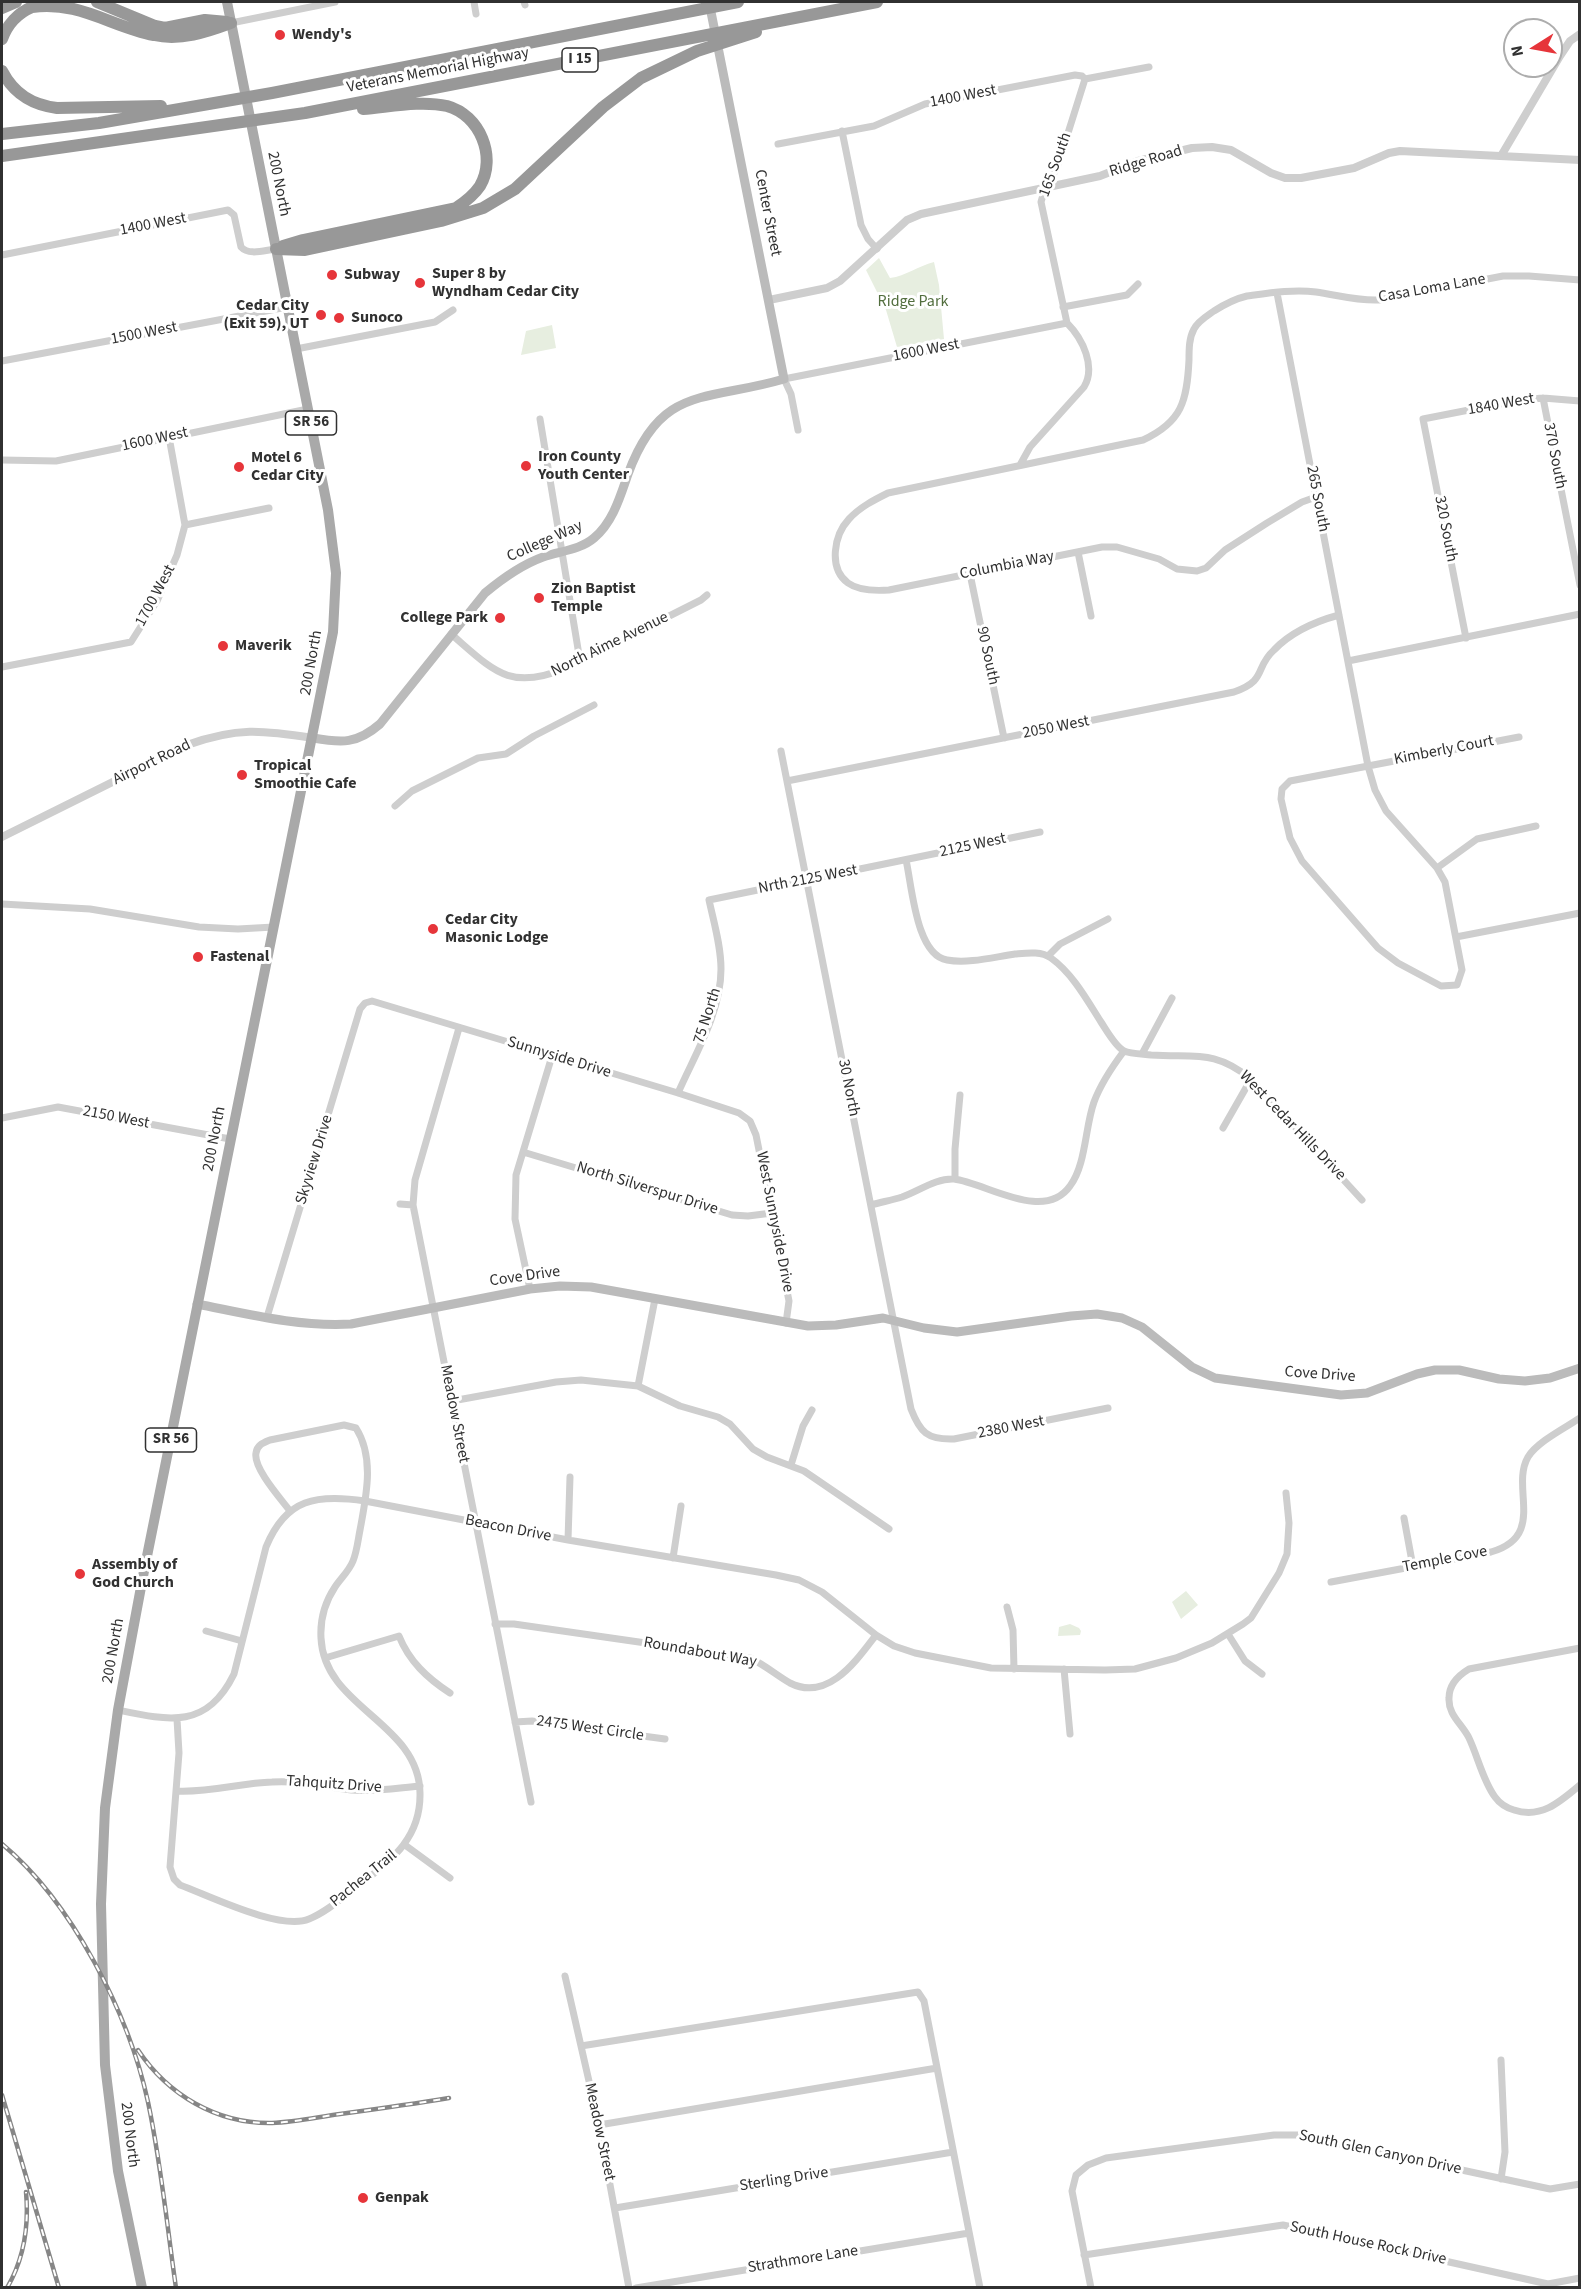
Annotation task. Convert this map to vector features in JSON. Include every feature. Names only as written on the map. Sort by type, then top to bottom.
[{"type":"highway","points":[[2,8],[16,2]]},
{"type":"highway","points":[[2,39],[16,16],[38,5],[51,2],[88,6],[142,32],[167,37],[212,30],[231,23]]},
{"type":"highway","points":[[97,2],[155,26],[176,26],[205,20],[231,23]]},
{"type":"highway","name":"Veterans Memorial Highway","points":[[2,134],[99,123],[272,93],[738,2]]},
{"type":"highway","name":"Veterans Memorial Highway","points":[[2,156],[306,113],[877,2]]},
{"type":"highway","points":[[276,249],[305,250],[441,221],[483,208],[515,189],[603,107],[641,78],[697,51],[791,19]]},
{"type":"highway","points":[[2,71],[14,90],[40,106],[57,108],[198,106]]},
{"type":"highway","points":[[276,249],[303,240],[456,208],[473,195],[479,187],[486,168],[487,155],[478,130],[462,114],[446,106],[417,105],[306,113]]},
{"type":"main road","name":"200 North","points":[[142,2288],[118,2171],[105,2065],[101,1904],[105,1808],[118,1710],[197,1304],[333,632],[336,576],[328,510],[227,2]]},
{"type":"main road","name":"Center Street","points":[[709,2],[784,379]]},
{"type":"main road","name":"College Way","points":[[313,738],[346,741],[370,733],[380,724],[485,594],[503,578],[523,566],[593,539],[606,526],[615,509],[637,449],[657,420],[674,407],[695,399],[784,379]]},
{"type":"main road","name":"Cove Drive","points":[[197,1304],[323,1326],[351,1324],[530,1289],[560,1286],[591,1287],[808,1326],[836,1325],[870,1319],[893,1320],[924,1328],[957,1332],[1097,1314],[1122,1318],[1142,1327],[1192,1367],[1215,1378],[1332,1395],[1367,1393],[1417,1374],[1435,1371],[1459,1370],[1507,1380],[1525,1381],[1550,1378],[1580,1368]]},
{"type":"street","points":[[231,23],[335,2]]},
{"type":"street","points":[[474,2],[476,14]]},
{"type":"street","points":[[1501,156],[1570,40],[1580,34]]},
{"type":"street","name":"1400 West","points":[[778,144],[874,126],[925,104],[1075,75],[1085,79],[1149,67]]},
{"type":"street","name":"165 South","points":[[1020,465],[1030,447],[1090,378],[1088,360],[1075,330],[1068,323],[1063,307],[1041,202],[1058,168],[1085,79]]},
{"type":"street","points":[[842,131],[861,225],[868,239],[877,249]]},
{"type":"street","name":"Ridge Road","points":[[769,300],[827,288],[840,281],[908,220],[921,213],[1100,176],[1138,161],[1192,148],[1212,147],[1231,150],[1271,173],[1285,178],[1301,178],[1354,168],[1389,153],[1400,151],[1580,160]]},
{"type":"street","name":"1400 West","points":[[2,255],[228,210],[234,215],[241,247],[244,251],[276,249]]},
{"type":"street","name":"Casa Loma Lane","points":[[888,493],[1143,440],[1160,432],[1173,421],[1182,407],[1188,389],[1190,339],[1194,327],[1203,318],[1230,301],[1276,293],[1315,292],[1359,301],[1379,300],[1503,276],[1580,280]]},
{"type":"street","points":[[1063,307],[1127,295],[1138,284]]},
{"type":"street","name":"265 South","points":[[1276,293],[1368,766],[1375,790],[1386,812],[1437,868]]},
{"type":"street","name":"1500 West","points":[[2,361],[287,307]]},
{"type":"street","points":[[296,349],[435,322],[453,310]]},
{"type":"street","name":"1600 West","points":[[784,379],[1068,323]]},
{"type":"street","name":"Center Street","points":[[784,379],[791,394],[798,430]]},
{"type":"street","name":"1840 West","points":[[1423,419],[1520,400],[1543,398],[1580,401]]},
{"type":"street","name":"370 South","points":[[1543,398],[1580,585]]},
{"type":"street","name":"1600 West","points":[[2,460],[56,461],[308,409]]},
{"type":"street","points":[[540,419],[580,661]]},
{"type":"street","name":"320 South","points":[[1423,419],[1466,638]]},
{"type":"street","name":"1700 West","points":[[2,667],[130,642],[157,601],[177,555],[185,525],[169,437]]},
{"type":"street","name":"Columbia Way","points":[[888,493],[859,509],[839,532],[836,561],[839,573],[857,588],[872,591],[889,590],[1102,547],[1117,547],[1160,559],[1177,569],[1197,571],[1206,568],[1225,550],[1267,523],[1316,496]]},
{"type":"street","points":[[185,525],[268,508]]},
{"type":"street","points":[[1078,552],[1091,616]]},
{"type":"street","name":"90 South","points":[[970,574],[1004,738]]},
{"type":"street","name":"North Aime Avenue","points":[[451,634],[486,664],[512,678],[532,679],[547,676],[580,661],[707,595]]},
{"type":"street","points":[[1348,661],[1580,614]]},
{"type":"street","name":"2050 West","points":[[787,781],[1234,692],[1246,688],[1260,674],[1274,649],[1299,632],[1322,620],[1339,615]]},
{"type":"street","points":[[395,806],[412,790],[478,758],[506,754],[534,736],[594,705]]},
{"type":"street","name":"Airport Road","points":[[2,837],[187,745],[216,734],[265,731],[313,738]]},
{"type":"street","name":"Kimberly Court","points":[[1456,937],[1462,970],[1457,985],[1441,986],[1398,963],[1378,948],[1302,861],[1290,838],[1281,799],[1282,789],[1290,781],[1519,737]]},
{"type":"street","name":"30 North","points":[[781,751],[893,1320],[911,1409],[917,1425]]},
{"type":"street","points":[[1536,825],[1477,839],[1437,868],[1444,882],[1456,937],[1580,913]]},
{"type":"street","name":"2125 West","points":[[906,860],[1040,832]]},
{"type":"street","points":[[871,1205],[903,1197],[931,1184],[955,1179],[1024,1200],[1051,1199],[1061,1195],[1070,1186],[1076,1174],[1093,1103],[1104,1080],[1124,1051],[1110,1035],[1077,985],[1061,966],[1048,956],[1024,953],[957,961],[936,957],[928,948],[922,935],[906,860]]},
{"type":"street","name":"Nrth 2125 West","points":[[709,900],[906,860]]},
{"type":"street","name":"75 North","points":[[678,1093],[707,1029],[719,987],[720,952],[709,900]]},
{"type":"street","points":[[2,904],[90,909],[199,927],[238,929],[274,927]]},
{"type":"street","points":[[1048,956],[1060,944],[1108,919]]},
{"type":"street","points":[[1142,1054],[1172,998]]},
{"type":"street","name":"Sunnyside Drive","points":[[365,1003],[372,1001],[678,1093],[739,1113],[750,1121]]},
{"type":"street","name":"Skyview Drive","points":[[267,1317],[360,1009],[365,1003]]},
{"type":"street","name":"Meadow Street","points":[[459,1028],[415,1180],[413,1204],[531,1802]]},
{"type":"street","name":"West Cedar Hills Drive","points":[[1124,1051],[1142,1054],[1205,1056],[1234,1065],[1251,1079],[1362,1200]]},
{"type":"street","points":[[530,1289],[516,1219],[514,1197],[516,1175],[552,1056]]},
{"type":"street","points":[[1223,1128],[1251,1079]]},
{"type":"street","points":[[955,1179],[960,1095]]},
{"type":"street","name":"2150 West","points":[[2,1118],[58,1107],[230,1139]]},
{"type":"street","name":"West Sunnyside Drive","points":[[750,1121],[756,1135],[789,1301],[786,1323]]},
{"type":"street","name":"North Silverspur Drive","points":[[523,1152],[732,1215],[748,1216],[772,1212]]},
{"type":"street","points":[[400,1204],[413,1204]]},
{"type":"street","points":[[638,1386],[655,1299]]},
{"type":"street","points":[[452,1401],[556,1382],[581,1380],[638,1386],[680,1406],[718,1417],[730,1424],[753,1449],[804,1472],[889,1529]]},
{"type":"street","name":"2380 West","points":[[917,1425],[928,1435],[941,1439],[954,1439],[1108,1408]]},
{"type":"street","points":[[791,1465],[803,1426],[812,1410]]},
{"type":"street","name":"Temple Cove","points":[[1331,1582],[1491,1551],[1511,1541],[1524,1517],[1523,1473],[1527,1459],[1535,1449],[1580,1418]]},
{"type":"street","name":"Pachea Trail","points":[[177,1719],[178,1753],[170,1868],[174,1879],[180,1885],[271,1920],[290,1922],[308,1920],[385,1865],[405,1845],[414,1829],[420,1807],[420,1785],[414,1764],[394,1734],[352,1699],[339,1685],[325,1658],[321,1640],[322,1619],[327,1602],[354,1559],[365,1501],[368,1473],[362,1438],[356,1428],[344,1425],[260,1444],[256,1453],[257,1463],[271,1487],[290,1511]]},
{"type":"street","points":[[567,1540],[570,1478]]},
{"type":"street","name":"Beacon Drive","points":[[118,1710],[157,1718],[177,1719],[197,1713],[214,1704],[225,1692],[234,1674],[266,1547],[276,1526],[290,1511],[304,1502],[320,1497],[365,1501],[567,1540],[799,1580],[822,1592],[876,1635],[894,1646],[915,1653],[975,1665],[1014,1669],[1105,1670],[1146,1666],[1176,1658],[1228,1634],[1243,1624],[1257,1609],[1279,1573],[1287,1554],[1289,1523],[1286,1493]]},
{"type":"street","points":[[673,1558],[681,1506]]},
{"type":"street","points":[[1404,1518],[1413,1567]]},
{"type":"street","points":[[1007,1607],[1013,1630],[1014,1669]]},
{"type":"street","name":"Roundabout Way","points":[[495,1624],[514,1624],[750,1658],[765,1664],[789,1682],[800,1687],[812,1688],[826,1686],[836,1680],[876,1635]]},
{"type":"street","points":[[206,1631],[243,1641]]},
{"type":"street","points":[[1228,1634],[1245,1660],[1262,1674]]},
{"type":"street","points":[[325,1658],[399,1636],[405,1651],[420,1670],[450,1693]]},
{"type":"street","points":[[1580,1648],[1469,1669],[1455,1680],[1448,1695],[1453,1715],[1468,1736],[1495,1797],[1504,1806],[1526,1813],[1546,1810],[1556,1805],[1580,1785]]},
{"type":"street","points":[[1064,1669],[1070,1734]]},
{"type":"street","name":"2475 West Circle","points":[[515,1722],[532,1721],[665,1739]]},
{"type":"street","name":"Tahquitz Drive","points":[[176,1791],[198,1792],[270,1782],[294,1782],[353,1790],[381,1790],[420,1785]]},
{"type":"street","points":[[405,1845],[450,1878]]},
{"type":"street","name":"Meadow Street","points":[[565,1977],[599,2125],[629,2288]]},
{"type":"street","points":[[581,2046],[918,1992],[924,2001],[980,2288]]},
{"type":"street","points":[[1501,2060],[1505,2152],[1501,2179]]},
{"type":"street","points":[[599,2125],[937,2068]]},
{"type":"street","name":"South Glen Canyon Drive","points":[[1084,2255],[1072,2191],[1076,2175],[1088,2165],[1106,2158],[1274,2135],[1299,2134],[1550,2190],[1580,2184]]},
{"type":"street","name":"Sterling Drive","points":[[615,2208],[953,2152]]},
{"type":"street","name":"South House Rock Drive","points":[[1084,2255],[1283,2225],[1548,2284],[1580,2278]]},
{"type":"street","name":"Strathmore Lane","points":[[636,2288],[969,2233]]},
{"type":"street","points":[[1084,2255],[1091,2288]]},
{"type":"green space","name":"Ridge Park","points":[[879,258],[890,278],[934,262],[939,285],[944,339],[897,347],[886,310],[866,270]]},
{"type":"green space","points":[[552,325],[556,348],[521,355],[526,331]]},
{"type":"green space","points":[[1186,1591],[1198,1605],[1181,1619],[1172,1602]]},
{"type":"green space","points":[[1070,1624],[1079,1628],[1080,1635],[1058,1636],[1059,1627]]},
{"type":"railway","points":[[2,1844],[28,1868],[52,1896],[74,1928],[112,1997],[127,2033],[139,2068],[153,2125],[176,2288]]},
{"type":"railway","points":[[138,2050],[164,2081],[196,2104],[213,2112],[252,2122],[289,2122],[449,2098]]},
{"type":"railway","points":[[2,2095],[59,2288]]},
{"type":"railway","points":[[7,2288],[18,2265],[24,2242],[27,2217],[26,2192]]},
{"type":"place","name":"Wendy's","points":[[280,35]]},
{"type":"place","name":"Subway","points":[[332,275]]},
{"type":"place","name":"Super 8 by Wyndham Cedar City","points":[[420,283]]},
{"type":"place","name":"Cedar City (Exit 59), UT","points":[[321,315]]},
{"type":"place","name":"Sunoco","points":[[339,318]]},
{"type":"place","name":"Iron County Youth Center","points":[[526,466]]},
{"type":"place","name":"Motel 6 Cedar City","points":[[239,467]]},
{"type":"place","name":"Zion Baptist Temple","points":[[539,598]]},
{"type":"place","name":"College Park","points":[[500,618]]},
{"type":"place","name":"Maverik","points":[[223,646]]},
{"type":"place","name":"Tropical Smoothie Cafe","points":[[242,775]]},
{"type":"place","name":"Cedar City Masonic Lodge","points":[[433,929]]},
{"type":"place","name":"Fastenal","points":[[198,957]]},
{"type":"place","name":"Assembly of God Church","points":[[80,1574]]},
{"type":"place","name":"Genpak","points":[[363,2198]]}]
